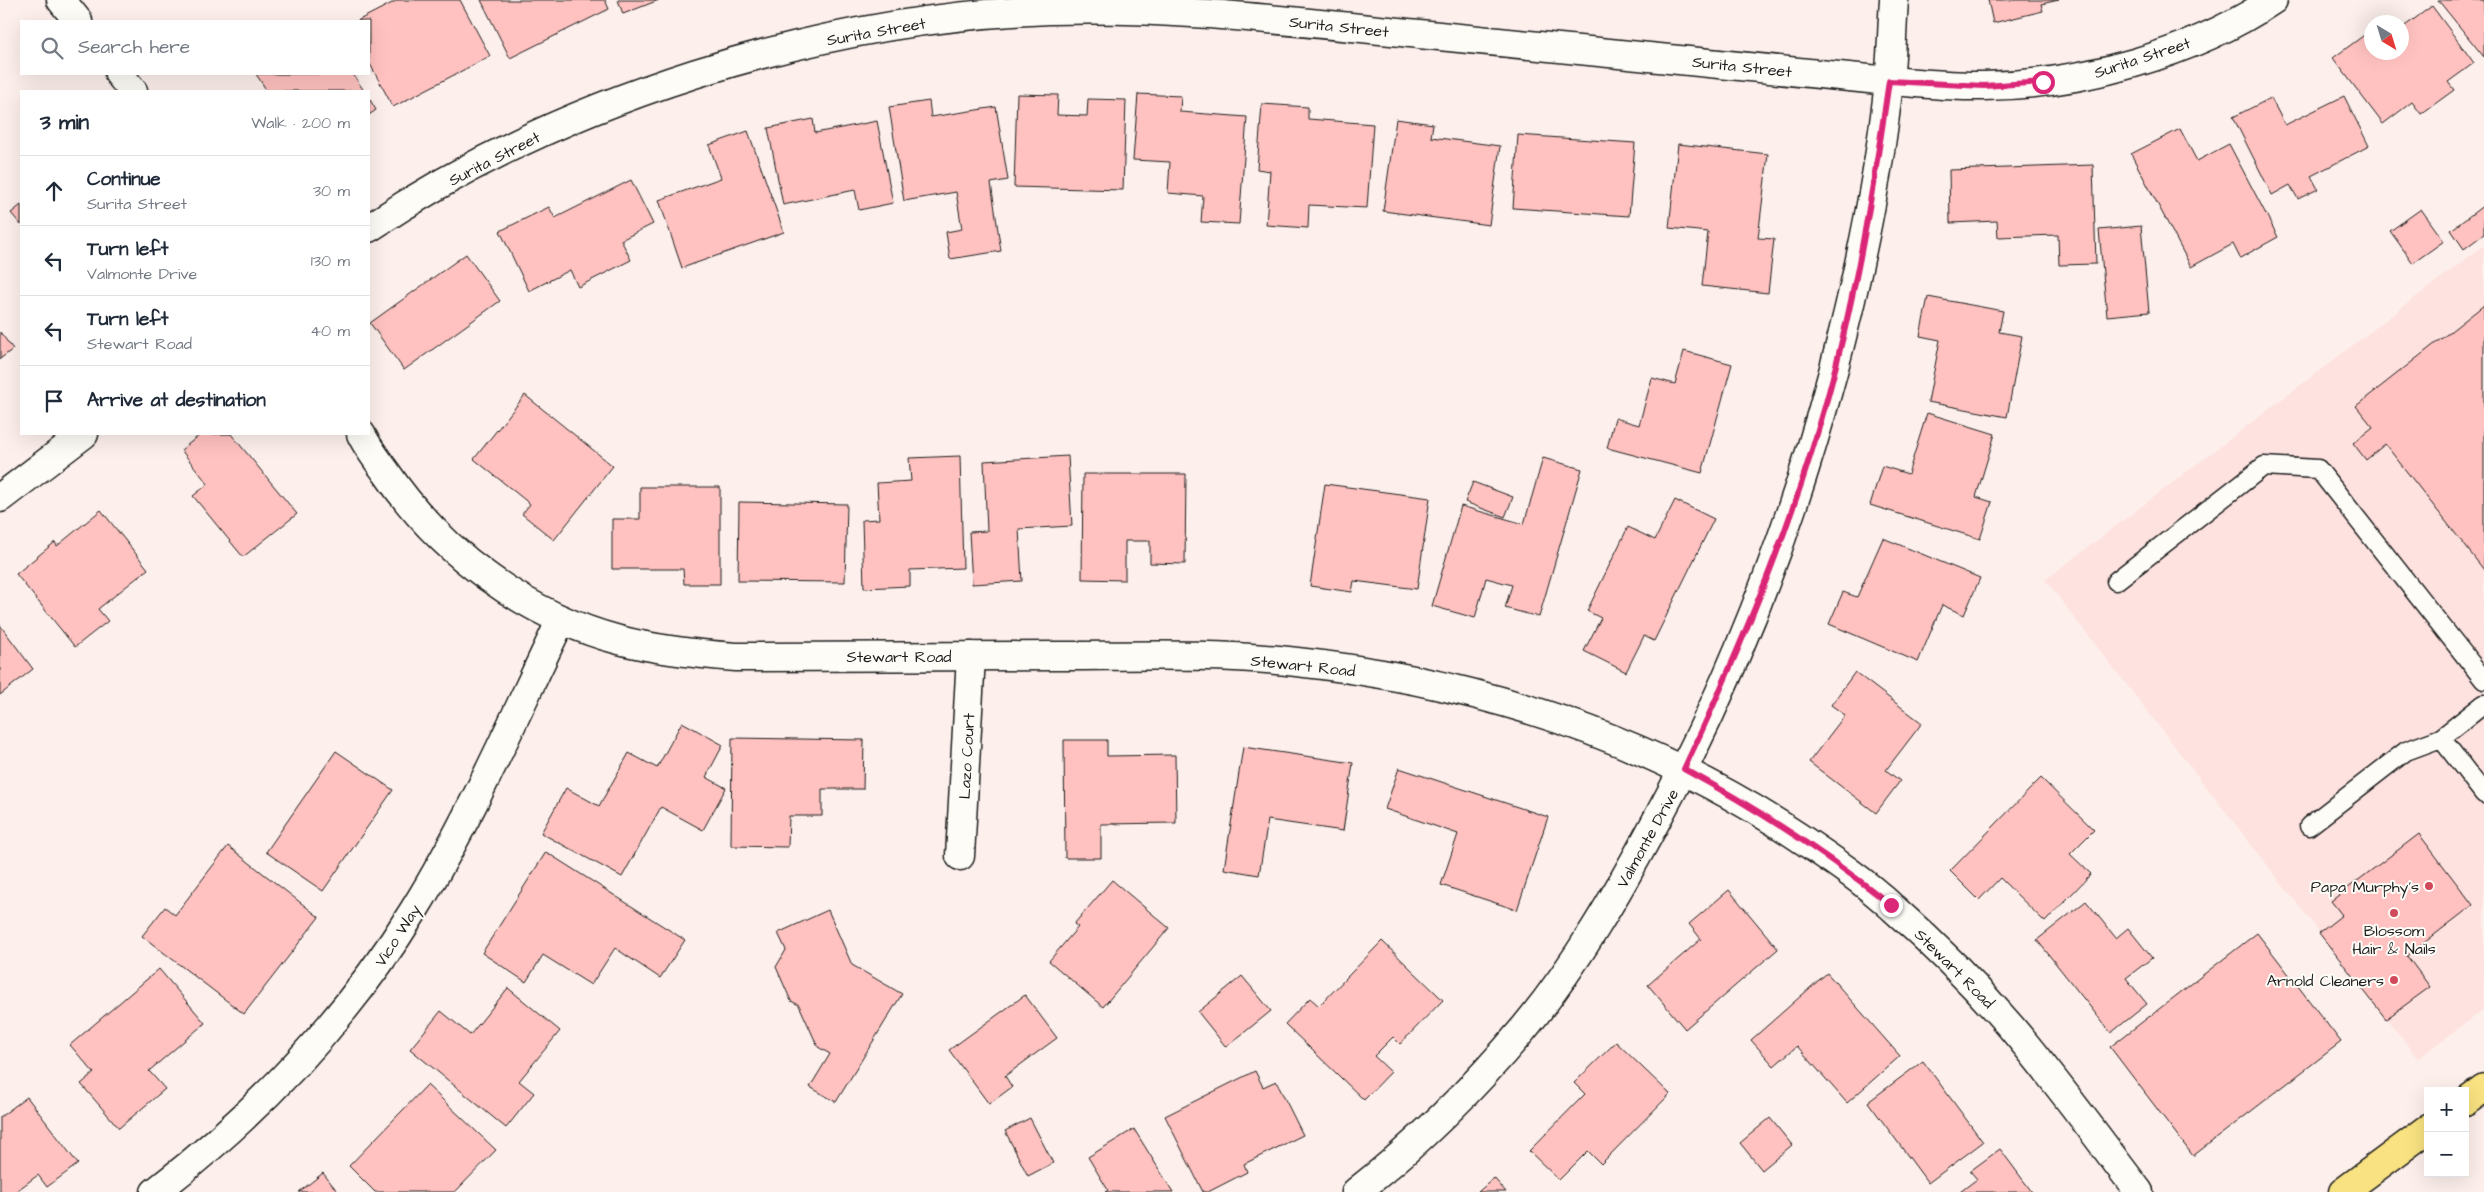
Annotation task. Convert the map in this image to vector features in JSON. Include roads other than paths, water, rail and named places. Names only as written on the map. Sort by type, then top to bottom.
[{"type":"main road","points":[[2469,1099],[2484,1088]]},
{"type":"main road","points":[[2344,1192],[2425,1132]]},
{"type":"street","points":[[61,0],[77,20]]},
{"type":"street","name":"Valmonte Drive","points":[[1356,1192],[1398,1159],[1452,1109],[1526,1026],[1569,968],[1626,878],[1684,769],[1739,652],[1778,551],[1812,449],[1850,310],[1872,204],[1889,81],[1894,0]]},
{"type":"street","name":"Surita Street","points":[[370,227],[392,212],[476,165],[563,123],[652,88],[789,47],[972,8],[1194,11],[1889,81],[1984,86],[2043,82],[2102,71],[2160,54],[2216,32],[2273,0]]},
{"type":"street","points":[[120,75],[132,90]]},
{"type":"street","points":[[0,498],[83,435]]},
{"type":"street","name":"Stewart Road","points":[[362,435],[411,506],[460,555],[510,592],[562,620],[618,640],[676,652],[736,657],[1196,656],[1287,661],[1377,673],[1505,701],[1572,722],[1684,769],[1756,808],[1835,861],[1891,905],[1967,978],[2014,1030],[2139,1192]]},
{"type":"street","name":"Vico Way","points":[[155,1192],[203,1155],[256,1107],[330,1027],[374,970],[414,910],[450,848],[562,620]]},
{"type":"street","name":"Lazo Court","points":[[960,856],[971,656]]},
{"type":"lane","points":[[2116,581],[2264,466],[2318,469],[2484,680]]},
{"type":"lane","points":[[2309,826],[2406,751],[2441,738],[2484,704]]},
{"type":"lane","points":[[2441,738],[2484,794]]},
{"type":"place","name":"Papa Murphy's","points":[[2429,886]]},
{"type":"place","name":"Blossom Hair & Nails","points":[[2394,913]]},
{"type":"place","name":"Arnold Cleaners","points":[[2394,980]]}]
